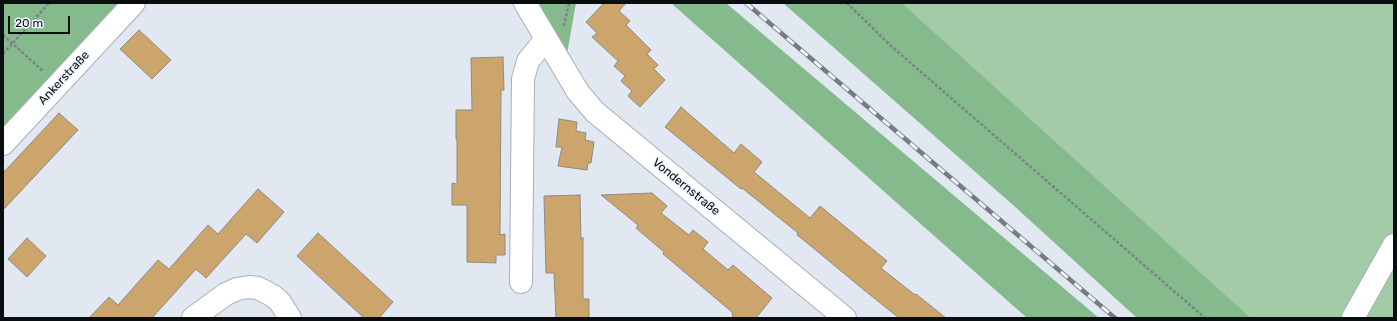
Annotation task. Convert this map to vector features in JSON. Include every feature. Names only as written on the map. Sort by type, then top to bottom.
[{"type":"street","name":"Vondernstraße","points":[[525,3],[578,92],[595,112],[845,318]]},
{"type":"street","name":"Ankerstraße","points":[[3,144],[130,7]]},
{"type":"street","points":[[520,282],[523,79],[528,61],[546,39]]},
{"type":"street","points":[[1353,318],[1394,245]]},
{"type":"street","points":[[193,318],[226,294],[250,287],[258,288],[273,296],[280,302],[290,318]]},
{"type":"path","points":[[3,54],[49,3]]},
{"type":"path","points":[[847,3],[891,46],[1205,318]]},
{"type":"path","points":[[3,35],[58,85]]},
{"type":"green space","points":[[3,3],[125,3],[3,133]]},
{"type":"green space","points":[[535,3],[576,3],[567,54]]},
{"type":"green space","points":[[671,3],[726,3],[1099,318],[1027,318]]},
{"type":"green space","points":[[783,3],[902,3],[1251,318],[1137,318],[1013,205]]},
{"type":"green space","points":[[902,3],[1394,3],[1394,318],[1251,318]]},
{"type":"building","points":[[604,3],[626,3],[619,11],[630,21],[626,25],[651,50],[647,54],[658,65],[654,69],[665,80],[640,107],[628,96],[632,91],[621,81],[625,76],[614,66],[618,61],[592,37],[597,33],[586,22]]},
{"type":"building","points":[[139,30],[171,60],[152,79],[120,49]]},
{"type":"building","points":[[503,57],[504,90],[501,90],[500,235],[505,234],[505,255],[496,255],[496,263],[467,262],[467,205],[452,205],[452,183],[457,184],[456,110],[472,110],[471,58]]},
{"type":"building","points":[[681,107],[734,153],[741,144],[762,162],[754,172],[810,218],[820,206],[887,261],[881,268],[946,318],[899,318],[797,235],[798,233],[665,127]]},
{"type":"building","points":[[59,113],[78,130],[3,210],[3,173]]},
{"type":"building","points":[[559,119],[577,122],[576,131],[586,133],[585,140],[594,142],[591,163],[588,163],[587,170],[558,166],[562,147],[556,147]]},
{"type":"building","points":[[258,189],[284,212],[257,243],[246,234],[206,278],[196,269],[152,318],[89,318],[109,297],[118,305],[158,260],[169,269],[208,225],[218,234]]},
{"type":"building","points":[[652,193],[667,206],[661,213],[689,235],[693,230],[708,242],[703,249],[728,270],[733,265],[772,298],[756,318],[733,318],[732,312],[663,254],[664,252],[636,228],[638,225],[601,195]]},
{"type":"building","points":[[580,195],[581,240],[583,237],[583,299],[589,299],[589,318],[556,318],[554,273],[546,273],[544,196]]},
{"type":"building","points":[[318,233],[393,302],[379,318],[364,318],[297,256]]},
{"type":"building","points":[[27,238],[46,256],[27,277],[8,259]]},
{"type":"railway","points":[[746,3],[1115,318]]}]
